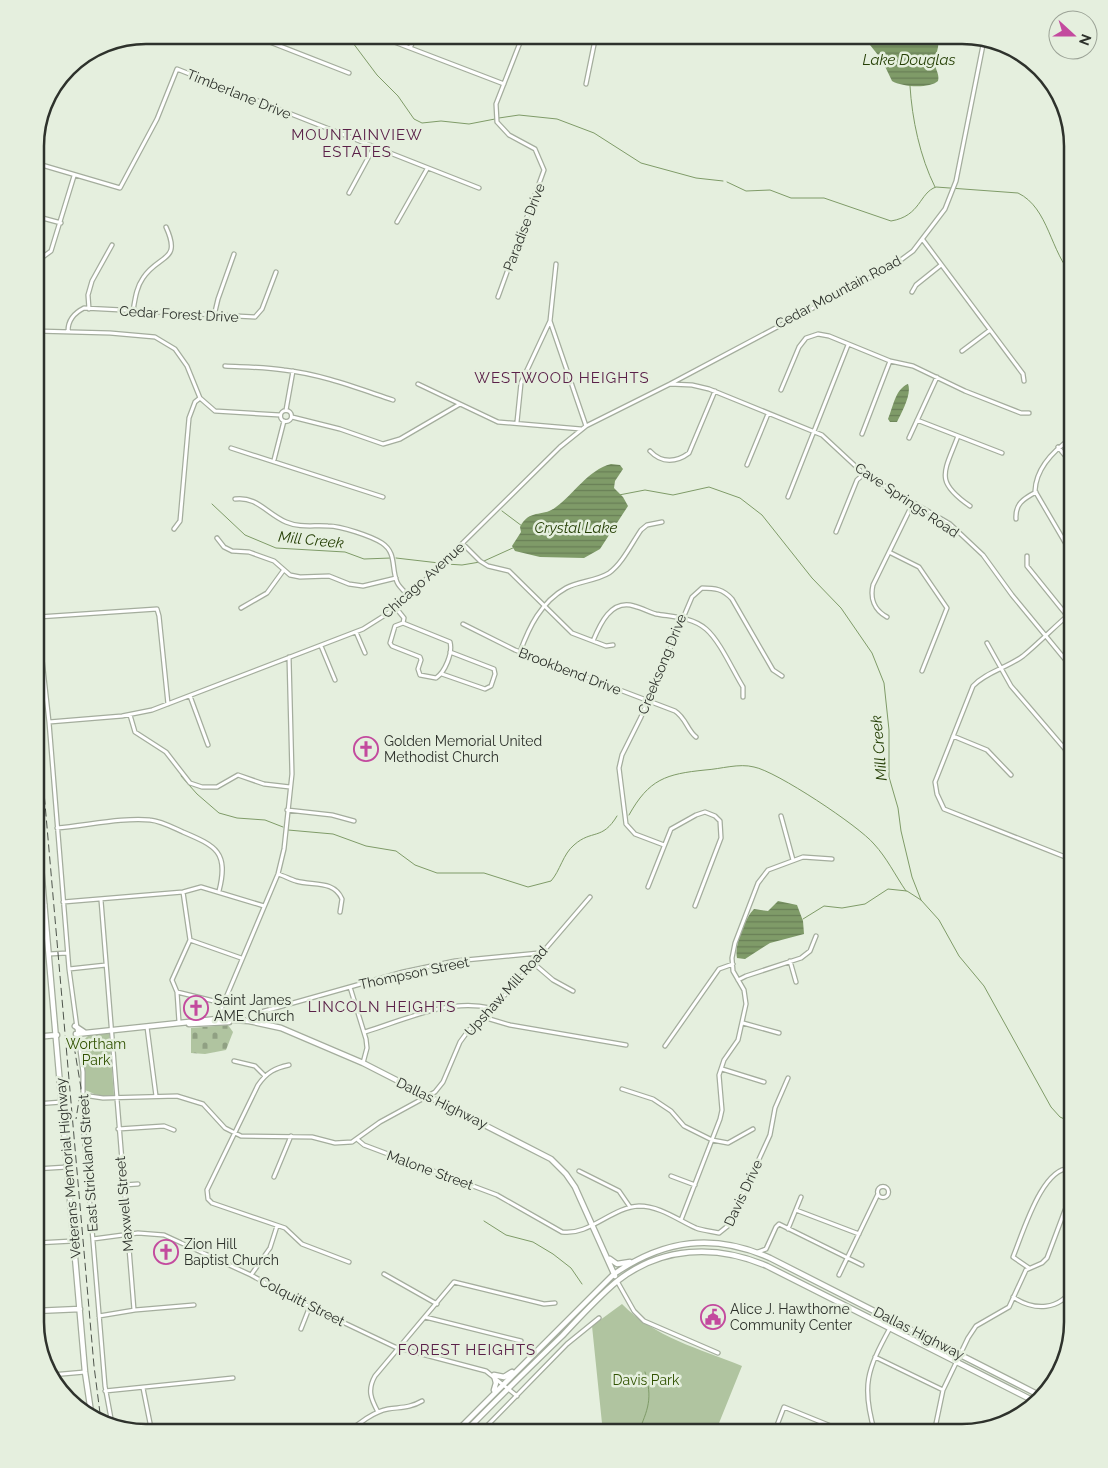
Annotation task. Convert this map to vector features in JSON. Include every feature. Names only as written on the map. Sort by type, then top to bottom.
[{"type":"main road","name":"Veterans Memorial Highway","points":[[44,905],[57,1035],[85,1372],[90,1408]]},
{"type":"main road","name":"Dallas Highway","points":[[76,1034],[216,1020]]},
{"type":"main road","name":"Dallas Highway","points":[[156,1026],[179,1022],[216,1020],[260,1024],[281,1028],[363,1063],[551,1159],[569,1178],[592,1224]]},
{"type":"main road","points":[[76,1026],[86,1033]]},
{"type":"main road","points":[[44,1036],[57,1035]]},
{"type":"main road","points":[[592,1224],[617,1282]]},
{"type":"main road","name":"Dallas Highway","points":[[464,1424],[614,1274],[634,1262],[668,1247],[697,1242],[734,1245],[757,1252],[1035,1393]]},
{"type":"main road","name":"Dallas Highway","points":[[473,1424],[617,1282],[642,1266],[667,1256],[693,1251],[721,1252],[746,1258],[767,1266],[1029,1398]]},
{"type":"main road","points":[[606,1254],[617,1264],[634,1262]]},
{"type":"main road","points":[[44,1311],[80,1308]]},
{"type":"main road","points":[[492,1395],[496,1385],[494,1375],[506,1376],[523,1364]]},
{"type":"street","points":[[275,44],[349,73]]},
{"type":"street","points":[[400,44],[504,85]]},
{"type":"street","points":[[410,48],[412,44]]},
{"type":"street","name":"Paradise Drive","points":[[498,296],[544,170],[535,149],[509,135],[497,122],[496,104],[520,44]]},
{"type":"street","points":[[586,84],[594,44]]},
{"type":"street","name":"Cedar Mountain Road","points":[[670,384],[894,264],[913,251],[945,209],[956,181],[983,46]]},
{"type":"street","name":"Timberlane Drive","points":[[44,167],[120,188],[156,119],[177,69],[479,188]]},
{"type":"street","points":[[350,193],[374,147]]},
{"type":"street","points":[[397,222],[427,169]]},
{"type":"street","points":[[44,256],[51,251],[74,176]]},
{"type":"street","points":[[44,219],[60,223]]},
{"type":"street","points":[[133,311],[135,295],[142,279],[171,254],[172,240],[166,227]]},
{"type":"street","points":[[923,240],[1024,374],[1024,381]]},
{"type":"street","points":[[68,331],[71,319],[76,312],[89,309],[88,296],[92,281],[112,246]]},
{"type":"street","points":[[214,316],[234,254]]},
{"type":"street","points":[[517,422],[521,383],[550,321],[556,264]]},
{"type":"street","points":[[912,292],[916,285],[941,265]]},
{"type":"street","name":"Cedar Forest Drive","points":[[89,309],[255,317],[262,309],[276,272]]},
{"type":"street","points":[[550,321],[586,426]]},
{"type":"street","points":[[44,330],[155,337],[175,349],[184,361],[200,398],[215,411],[280,415],[286,410],[293,371]]},
{"type":"street","points":[[962,351],[990,330]]},
{"type":"street","points":[[781,390],[799,347],[806,338],[818,334],[890,361],[913,366],[1021,413],[1029,413]]},
{"type":"street","points":[[788,497],[848,345]]},
{"type":"street","points":[[862,434],[890,361]]},
{"type":"street","points":[[225,366],[293,371],[350,384],[393,400]]},
{"type":"street","points":[[909,438],[937,378]]},
{"type":"street","points":[[418,384],[498,422],[517,422],[582,429]]},
{"type":"street","name":"Cave Springs Road","points":[[670,384],[692,385],[715,391],[814,431],[829,441],[864,474],[950,524],[983,555],[1012,595],[1064,657]]},
{"type":"street","name":"Chicago Avenue","points":[[49,722],[130,715],[168,704],[322,646],[376,622],[409,596],[582,429],[670,384]]},
{"type":"street","points":[[650,451],[655,456],[670,461],[681,459],[689,452],[715,391]]},
{"type":"street","points":[[174,529],[180,521],[188,418],[195,402],[200,398]]},
{"type":"street","points":[[286,410],[292,417],[340,429],[384,444],[400,439],[460,404]]},
{"type":"street","points":[[747,465],[768,414]]},
{"type":"street","points":[[274,460],[284,421],[280,415]]},
{"type":"street","points":[[284,421],[289,421],[292,417]]},
{"type":"street","points":[[917,420],[1002,454]]},
{"type":"street","points":[[958,436],[944,478],[948,488],[954,495],[970,506]]},
{"type":"street","points":[[1064,443],[1058,447],[1039,471],[1035,480],[1036,492],[1051,515],[1064,541]]},
{"type":"street","points":[[1058,447],[1064,454]]},
{"type":"street","points":[[232,448],[274,460],[383,497]]},
{"type":"street","points":[[836,532],[857,480],[864,474]]},
{"type":"street","points":[[1016,519],[1015,510],[1022,500],[1036,492]]},
{"type":"street","points":[[235,499],[244,498],[261,504],[285,522],[342,528],[382,543],[390,551],[394,559],[397,582],[409,596]]},
{"type":"street","points":[[887,617],[876,606],[872,592],[913,503]]},
{"type":"street","points":[[520,652],[533,619],[545,607],[565,589],[608,573],[615,568],[640,530],[647,525],[662,522]]},
{"type":"street","points":[[217,538],[224,547],[232,551],[249,552],[274,561],[284,572],[300,577],[329,576],[349,584],[363,586],[396,578]]},
{"type":"street","points":[[463,544],[480,561],[488,566],[509,571],[572,634],[606,646],[613,645]]},
{"type":"street","points":[[890,552],[919,567],[947,608],[922,671]]},
{"type":"street","points":[[1027,556],[1028,566],[1064,612]]},
{"type":"street","points":[[241,608],[267,593],[284,572]]},
{"type":"street","name":"Creeksong Drive","points":[[664,845],[636,834],[626,824],[623,818],[619,768],[622,755],[648,701],[692,597],[702,588],[715,588],[725,591],[732,599],[773,670],[782,676]]},
{"type":"street","points":[[593,641],[605,615],[624,605],[633,605],[655,614],[682,617],[698,624],[712,635],[742,687],[743,697]]},
{"type":"street","points":[[396,608],[404,618],[403,624]]},
{"type":"street","points":[[44,617],[157,609],[160,616],[168,704]]},
{"type":"street","points":[[1064,619],[1024,655],[1002,669],[980,678],[973,686],[935,782],[937,794],[944,809],[1064,856]]},
{"type":"street","points":[[403,624],[450,642],[450,652],[442,674],[431,679],[420,675],[418,669],[420,657],[392,646],[390,640],[396,626],[403,624]]},
{"type":"street","name":"Brookbend Drive","points":[[463,624],[520,652],[682,715],[690,733],[696,737]]},
{"type":"street","points":[[356,632],[365,653]]},
{"type":"street","points":[[987,643],[1011,686],[1064,748]]},
{"type":"street","points":[[322,646],[335,680]]},
{"type":"street","points":[[442,674],[485,689],[491,686],[495,674],[494,670],[450,652]]},
{"type":"street","points":[[216,1020],[278,874],[284,849],[290,787],[292,733],[289,657]]},
{"type":"street","name":"East Strickland Street","points":[[44,680],[67,953],[76,1034],[83,1072],[83,1095],[99,1316],[106,1391],[111,1418]]},
{"type":"street","points":[[190,696],[208,745]]},
{"type":"street","points":[[130,715],[135,732],[162,748],[190,783],[202,787],[217,787],[238,775],[264,784],[290,787]]},
{"type":"street","points":[[953,736],[987,750],[1011,775]]},
{"type":"street","points":[[287,810],[354,821]]},
{"type":"street","points":[[648,887],[671,829],[705,812],[715,816],[720,821],[721,838],[695,906]]},
{"type":"street","points":[[781,816],[794,860]]},
{"type":"street","points":[[57,828],[136,820],[161,822],[210,844],[220,855],[224,869],[218,890]]},
{"type":"street","points":[[680,1220],[695,1185],[722,1110],[719,1088],[724,1060],[738,1040],[743,1023],[746,1004],[744,990],[733,971],[735,943],[758,883],[768,870],[803,857],[832,859]]},
{"type":"street","points":[[278,874],[297,882],[324,884],[335,889],[342,900],[340,912]]},
{"type":"street","points":[[64,902],[183,892],[201,887],[218,890],[264,906]]},
{"type":"street","points":[[179,1022],[178,992],[172,980],[190,940],[183,892]]},
{"type":"street","name":"Upshaw Mill Road","points":[[358,1140],[380,1122],[425,1095],[435,1092],[440,1086],[460,1042],[490,1008],[511,989],[532,962],[590,897]]},
{"type":"street","name":"Maxwell Street","points":[[101,900],[134,1310]]},
{"type":"street","points":[[738,980],[802,958],[810,951],[816,936]]},
{"type":"street","points":[[190,940],[241,958]]},
{"type":"street","points":[[49,954],[67,953]]},
{"type":"street","name":"Thompson Street","points":[[261,1012],[350,987],[455,961],[540,953]]},
{"type":"street","points":[[790,961],[796,982]]},
{"type":"street","points":[[532,962],[553,980],[573,990]]},
{"type":"street","points":[[665,1046],[719,969],[733,964]]},
{"type":"street","points":[[69,968],[106,965]]},
{"type":"street","points":[[350,987],[365,1032],[368,1048],[363,1063]]},
{"type":"street","points":[[178,992],[222,1003]]},
{"type":"street","points":[[365,1032],[445,1008],[468,1004],[490,1008]]},
{"type":"street","points":[[483,1017],[510,1025],[626,1045]]},
{"type":"street","points":[[743,1023],[779,1033]]},
{"type":"street","points":[[147,1027],[156,1096]]},
{"type":"street","points":[[234,1061],[255,1066],[264,1076]]},
{"type":"street","points":[[289,1065],[275,1068],[264,1076],[206,1193],[212,1203],[285,1228],[302,1244],[349,1262]]},
{"type":"street","points":[[722,1069],[764,1082]]},
{"type":"street","name":"Davis Drive","points":[[592,1224],[630,1207],[650,1207],[702,1230],[719,1233],[727,1229],[770,1135],[775,1108],[788,1078]]},
{"type":"street","points":[[622,1089],[653,1099],[670,1111],[684,1126],[712,1140],[728,1143],[753,1129]]},
{"type":"street","points":[[83,1095],[117,1098],[177,1096],[203,1104],[225,1128],[248,1136],[312,1137],[336,1143],[358,1140]]},
{"type":"street","points":[[44,1103],[62,1102]]},
{"type":"street","points":[[118,1129],[164,1126],[174,1130]]},
{"type":"street","points":[[274,1177],[291,1136]]},
{"type":"street","name":"Malone Street","points":[[358,1140],[364,1146],[497,1195],[559,1231],[572,1232],[592,1224]]},
{"type":"street","points":[[44,1168],[68,1167]]},
{"type":"street","points":[[579,1171],[619,1191],[630,1207]]},
{"type":"street","points":[[1030,1269],[1014,1257],[1048,1179],[1064,1171]]},
{"type":"street","points":[[671,1176],[695,1185]]},
{"type":"street","points":[[123,1185],[138,1184]]},
{"type":"street","points":[[839,1275],[878,1194]]},
{"type":"street","points":[[788,1229],[801,1197]]},
{"type":"street","points":[[796,1210],[859,1234]]},
{"type":"street","points":[[936,1424],[943,1390],[959,1354],[976,1326],[1005,1311],[1023,1274],[1047,1258],[1064,1214]]},
{"type":"street","points":[[757,1252],[766,1249],[778,1225],[862,1265]]},
{"type":"street","points":[[251,1275],[270,1248],[277,1226]]},
{"type":"street","name":"Colquitt Street","points":[[93,1239],[154,1233],[164,1236],[251,1275],[399,1349],[481,1369],[494,1375],[517,1396]]},
{"type":"street","points":[[44,1243],[73,1241]]},
{"type":"street","points":[[766,1249],[770,1258]]},
{"type":"street","points":[[384,1274],[436,1304]]},
{"type":"street","points":[[378,1412],[371,1397],[372,1381],[454,1282],[544,1304],[555,1303]]},
{"type":"street","points":[[617,1282],[634,1311],[644,1321],[718,1353]]},
{"type":"street","points":[[1013,1297],[1024,1304],[1047,1307],[1064,1299]]},
{"type":"street","points":[[99,1316],[134,1310],[194,1306]]},
{"type":"street","points":[[301,1329],[310,1306]]},
{"type":"street","points":[[425,1317],[521,1341]]},
{"type":"street","points":[[489,1424],[567,1344],[599,1318]]},
{"type":"street","points":[[873,1424],[868,1402],[870,1367],[890,1328]]},
{"type":"street","points":[[875,1357],[943,1390]]},
{"type":"street","points":[[58,1374],[85,1372]]},
{"type":"street","points":[[106,1391],[233,1378]]},
{"type":"street","points":[[143,1388],[150,1424]]},
{"type":"street","points":[[361,1424],[378,1412],[388,1409],[412,1407],[422,1401]]},
{"type":"street","points":[[777,1424],[784,1407],[828,1424]]},
{"type":"green space","points":[[228,1025],[233,1032],[226,1050],[205,1054],[191,1053],[191,1028]]},
{"type":"green space","name":"Wortham Park","points":[[109,1033],[114,1096],[99,1096],[85,1090],[85,1072],[80,1043],[88,1036]]},
{"type":"green space","name":"Davis Park","points":[[622,1304],[648,1325],[663,1334],[742,1366],[719,1424],[602,1424],[592,1326]]},
{"type":"water","name":"Lake Douglas","points":[[869,44],[938,44],[935,64],[938,81],[934,84],[922,86],[896,83],[892,81],[882,60]]},
{"type":"water","points":[[908,384],[908,398],[897,422],[890,422],[888,419],[897,394]]},
{"type":"water","name":"Crystal Lake","points":[[611,464],[620,465],[623,469],[615,481],[614,488],[623,497],[628,506],[600,549],[584,558],[540,557],[515,551],[512,546],[521,532],[520,527],[528,517],[556,507],[595,471]]},
{"type":"water","points":[[778,901],[797,905],[803,921],[804,934],[770,943],[745,959],[737,958],[736,953],[739,939],[751,913],[754,909],[768,911]]},
{"type":"waterway","points":[[354,44],[377,75],[398,96],[414,119],[422,123],[441,121],[469,124],[495,119]]},
{"type":"waterway","points":[[910,86],[918,138],[925,163],[935,187]]},
{"type":"waterway","points":[[499,118],[519,115],[557,119],[594,133],[641,163],[696,178],[723,181]]},
{"type":"waterway","points":[[727,182],[746,191],[770,190],[791,198],[824,198],[891,221],[901,218],[914,210],[926,194],[936,187],[1018,193],[1036,209],[1064,264]]},
{"type":"waterway","name":"Mill Creek","points":[[619,495],[645,490],[673,495],[709,487],[740,498],[762,515],[812,578],[841,608],[872,653],[884,683],[889,730],[889,777],[898,808],[901,831],[912,877],[921,900]]},
{"type":"waterway","name":"Mill Creek","points":[[212,504],[245,535],[276,548],[345,552],[364,559],[391,558]]},
{"type":"waterway","points":[[502,511],[522,526]]},
{"type":"waterway","name":"Mill Creek","points":[[484,561],[515,547]]},
{"type":"waterway","name":"Mill Creek","points":[[396,558],[439,563]]},
{"type":"waterway","name":"Mill Creek","points":[[446,564],[462,565],[480,562]]},
{"type":"waterway","points":[[629,815],[644,793],[652,786],[669,777],[730,767],[754,767],[798,788],[852,825],[874,844],[906,891]]},
{"type":"waterway","points":[[181,776],[197,794],[219,813],[237,818],[265,820],[283,827]]},
{"type":"waterway","points":[[288,830],[333,834],[366,846],[396,851],[415,865],[437,873],[484,873],[528,887],[551,881],[567,853],[574,845],[586,837],[602,832],[612,824],[617,816]]},
{"type":"waterway","name":"Mill Creek","points":[[803,919],[824,906],[842,908],[865,904],[888,889],[907,891],[921,900],[939,920],[959,956],[984,986],[1051,1107],[1064,1119]]},
{"type":"waterway","points":[[484,1221],[506,1235],[533,1242],[553,1254],[571,1268],[582,1284]]},
{"type":"waterway","points":[[641,1424],[649,1397],[645,1372]]},
{"type":"railway","points":[[44,792],[94,1366],[100,1413]]},
{"type":"railway","points":[[74,1046],[81,1088],[76,1119]]},
{"type":"place","name":"Golden Memorial United Methodist Church","points":[[366,749]]},
{"type":"place","name":"Saint James AME Church","points":[[196,1008]]},
{"type":"place","name":"Zion Hill Baptist Church","points":[[166,1252]]},
{"type":"place","name":"Alice J. Hawthorne Community Center","points":[[713,1317]]},
{"type":"district","name":"MOUNTAINVIEW ESTATES","points":[[357,144]]},
{"type":"district","name":"WESTWOOD HEIGHTS","points":[[562,378]]},
{"type":"district","name":"LINCOLN HEIGHTS","points":[[382,1007]]},
{"type":"district","name":"FOREST HEIGHTS","points":[[467,1350]]}]
